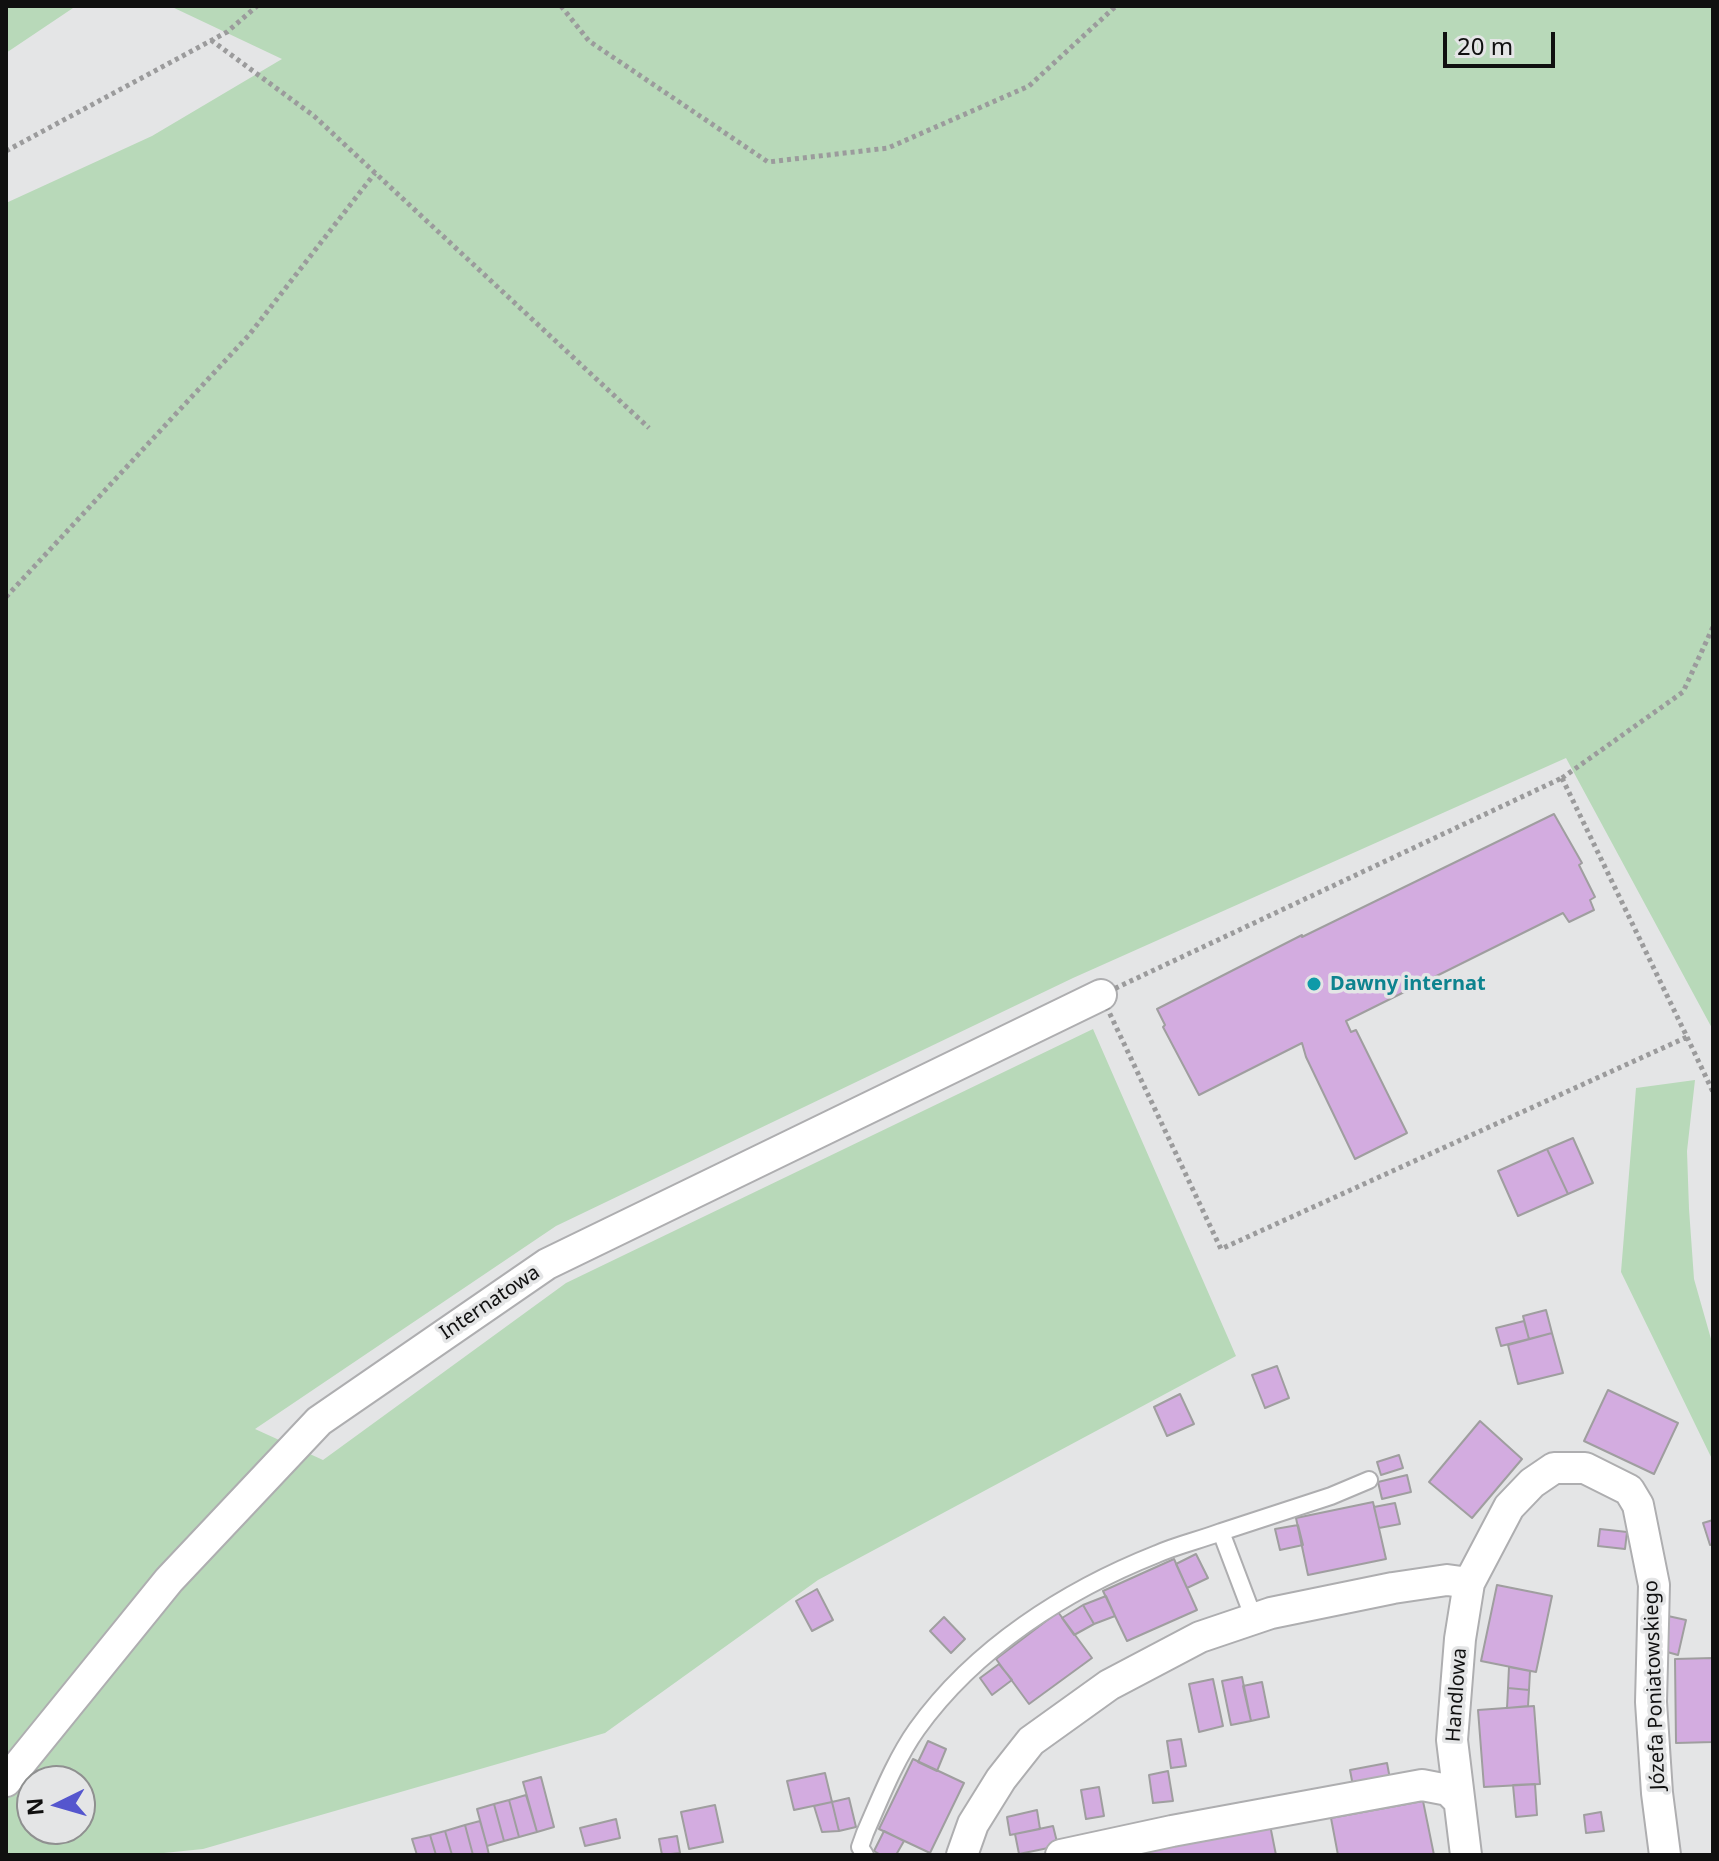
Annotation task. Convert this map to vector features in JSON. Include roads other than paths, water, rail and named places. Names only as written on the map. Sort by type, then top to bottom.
[{"type":"street","name":"Internatowa","points":[[6,1781],[169,1580],[319,1421],[547,1264],[1101,995]]},
{"type":"street","name":"Józefa Poniatowskiego","points":[[1469,1583],[1509,1507],[1532,1483],[1554,1468],[1585,1468],[1629,1490],[1638,1505],[1654,1585],[1651,1702],[1665,1855]]},
{"type":"street","points":[[962,1855],[973,1824],[1001,1779],[1031,1741],[1109,1685],[1200,1637],[1271,1613],[1393,1588],[1447,1580],[1469,1583]]},
{"type":"street","name":"Handlowa","points":[[1466,1855],[1452,1740],[1460,1639],[1469,1583]]},
{"type":"street","points":[[1061,1855],[1172,1831],[1422,1785],[1448,1790],[1459,1801]]},
{"type":"lane","points":[[865,1855],[860,1847],[865,1833],[915,1732],[938,1701],[1018,1628],[1159,1552],[1331,1496],[1369,1480]]},
{"type":"lane","points":[[1221,1532],[1254,1619]]},
{"type":"place","name":"Dawny internat","points":[[1314,984]]}]
